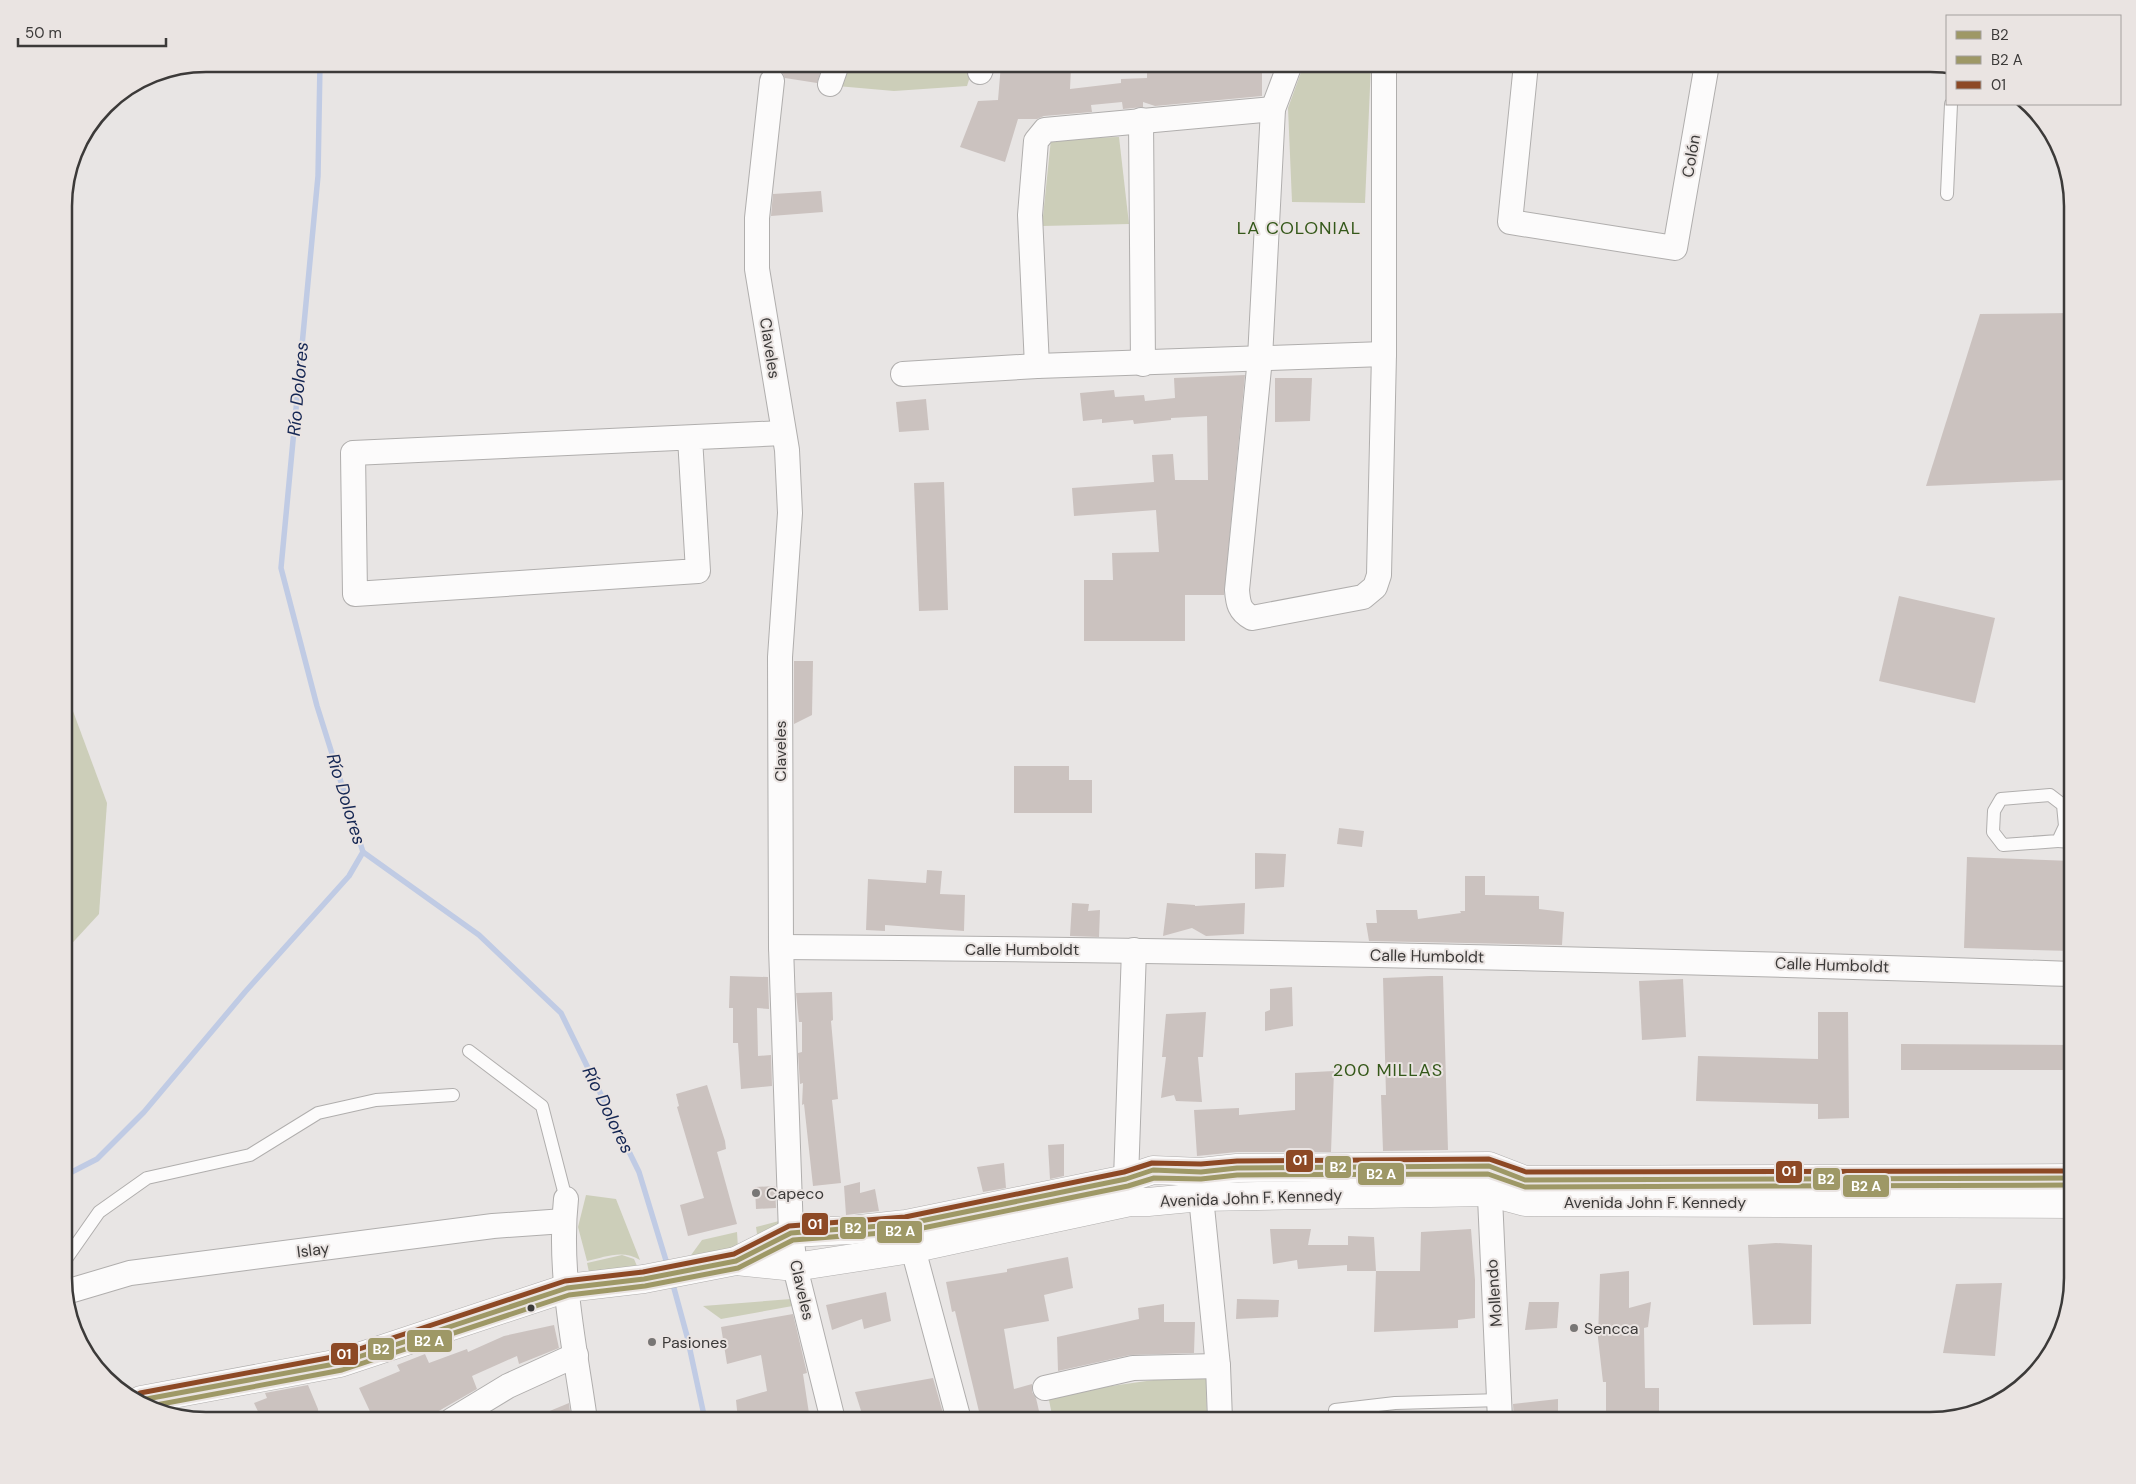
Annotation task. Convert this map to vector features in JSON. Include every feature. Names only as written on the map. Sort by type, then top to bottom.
[{"type":"main road","name":"Avenida John F. Kennedy","points":[[736,1261],[795,1267],[909,1236],[1128,1190],[1148,1202],[1201,1184],[1488,1179],[1525,1202],[1632,1191],[1898,1191],[2063,1179]]},
{"type":"main road","name":"Avenida John F. Kennedy","points":[[1898,1191],[2063,1203]]},
{"type":"main road","name":"Avenida John F. Kennedy","points":[[149,1399],[340,1363],[567,1288],[644,1279],[736,1261],[791,1233],[851,1230],[909,1236]]},
{"type":"street","points":[[1286,73],[1272,109],[1260,358],[1237,590],[1238,605],[1244,614],[1252,618],[1363,597],[1375,587],[1379,575],[1384,354],[1384,73]]},
{"type":"street","name":"Colón","points":[[1525,73],[1510,222],[1675,248],[1705,73]]},
{"type":"street","name":"Claveles","points":[[772,81],[757,218],[757,269],[784,433],[790,513],[780,657],[781,948],[791,1233],[795,1267],[831,1412]]},
{"type":"street","points":[[1037,366],[1030,215],[1036,141],[1045,130],[1272,109]]},
{"type":"street","points":[[1141,120],[1143,364]]},
{"type":"street","points":[[903,374],[1037,366],[1143,364],[1384,354]]},
{"type":"street","points":[[690,438],[698,571],[355,594],[353,453],[784,433]]},
{"type":"street","name":"Calle Humboldt","points":[[781,948],[1134,950],[1734,962],[2063,974]]},
{"type":"street","points":[[1128,1190],[1134,950]]},
{"type":"street","name":"Mollendo","points":[[1488,1179],[1500,1410]]},
{"type":"street","points":[[1201,1184],[1218,1366],[1220,1412]]},
{"type":"street","points":[[565,1210],[567,1288],[583,1412]]},
{"type":"street","name":"Islay","points":[[73,1290],[130,1273],[493,1226],[565,1210]]},
{"type":"street","points":[[909,1236],[956,1412]]},
{"type":"street","points":[[465,1412],[508,1386],[576,1355]]},
{"type":"street","points":[[1045,1388],[1133,1368],[1218,1366]]},
{"type":"lane","points":[[1947,194],[1951,105]]},
{"type":"lane","points":[[2063,805],[2050,795],[2002,799],[1994,812],[1993,832],[2003,845],[2063,841]]},
{"type":"lane","points":[[2058,841],[2063,832]]},
{"type":"lane","points":[[469,1051],[542,1106],[565,1210]]},
{"type":"lane","points":[[73,1249],[99,1212],[147,1178],[250,1155],[318,1113],[376,1100],[453,1095]]},
{"type":"lane","points":[[1335,1412],[1335,1410],[1395,1403],[1500,1410]]},
{"type":"green space","points":[[842,73],[971,73],[967,86],[894,91],[837,86]]},
{"type":"green space","points":[[1301,73],[1371,73],[1365,203],[1292,202],[1288,108]]},
{"type":"green space","points":[[1119,137],[1129,224],[1042,226],[1051,139]]},
{"type":"green space","points":[[73,711],[107,803],[99,914],[73,942]]},
{"type":"green space","points":[[586,1195],[616,1199],[640,1260],[621,1254],[587,1261],[578,1227]]},
{"type":"green space","points":[[779,1221],[780,1231],[759,1236],[757,1234],[756,1227]]},
{"type":"green space","points":[[737,1232],[738,1248],[686,1262],[702,1240]]},
{"type":"green space","points":[[622,1255],[634,1259],[637,1266],[589,1272],[587,1263]]},
{"type":"green space","points":[[791,1299],[798,1305],[721,1319],[703,1306]]},
{"type":"green space","points":[[1203,1373],[1206,1379],[1207,1412],[1051,1412],[1048,1395]]},
{"type":"building","points":[[782,73],[820,73],[817,83],[785,78]]},
{"type":"building","points":[[1000,73],[1071,73],[1070,89],[1121,83],[1121,79],[1147,78],[1147,73],[1262,73],[1262,96],[1155,106],[1143,102],[1143,107],[1123,109],[1122,102],[1091,105],[1092,112],[1044,116],[1037,119],[1018,119],[1005,162],[960,147],[978,101],[998,100]]},
{"type":"building","points":[[821,191],[823,212],[771,216],[773,194]]},
{"type":"building","points":[[2063,313],[2063,480],[1926,486],[1980,314]]},
{"type":"building","points":[[1245,375],[1224,595],[1185,595],[1185,641],[1084,641],[1084,580],[1113,580],[1112,553],[1159,552],[1156,510],[1074,516],[1072,488],[1154,482],[1152,455],[1173,454],[1175,480],[1208,480],[1207,416],[1171,418],[1171,420],[1134,424],[1133,420],[1102,423],[1102,419],[1083,421],[1080,393],[1114,390],[1115,397],[1144,395],[1145,401],[1175,398],[1174,378]]},
{"type":"building","points":[[1275,378],[1312,378],[1310,421],[1275,422]]},
{"type":"building","points":[[926,399],[929,430],[899,432],[896,402]]},
{"type":"building","points":[[944,482],[948,610],[919,611],[914,483]]},
{"type":"building","points":[[1899,596],[1995,618],[1975,703],[1879,681]]},
{"type":"building","points":[[794,661],[813,661],[812,715],[794,724]]},
{"type":"building","points":[[1014,766],[1069,766],[1069,780],[1092,780],[1092,813],[1014,813]]},
{"type":"building","points":[[1339,828],[1364,831],[1362,847],[1337,844]]},
{"type":"building","points":[[1255,853],[1286,854],[1284,887],[1255,889]]},
{"type":"building","points":[[1967,857],[2063,861],[2063,951],[1964,948]]},
{"type":"building","points":[[927,870],[942,871],[940,894],[965,895],[964,931],[885,925],[885,931],[866,930],[868,879],[926,883]]},
{"type":"building","points":[[1465,876],[1485,876],[1485,895],[1539,896],[1539,909],[1564,912],[1562,945],[1369,941],[1366,923],[1377,923],[1376,910],[1417,910],[1418,919],[1465,911]]},
{"type":"building","points":[[1072,903],[1089,904],[1088,911],[1100,910],[1099,937],[1070,936]]},
{"type":"building","points":[[1167,903],[1195,906],[1245,903],[1244,934],[1206,936],[1192,928],[1163,936]]},
{"type":"building","points":[[730,976],[768,977],[769,1009],[757,1008],[758,1056],[771,1055],[772,1086],[741,1089],[738,1043],[733,1043],[733,1008],[729,1008]]},
{"type":"building","points":[[1443,976],[1448,1150],[1383,1151],[1381,1095],[1386,1095],[1383,978]]},
{"type":"building","points":[[1683,979],[1686,1037],[1642,1040],[1639,981]]},
{"type":"building","points":[[1292,987],[1293,1026],[1265,1031],[1265,1012],[1270,1010],[1270,989]]},
{"type":"building","points":[[832,992],[833,1020],[831,1021],[838,1099],[832,1100],[841,1183],[813,1186],[804,1104],[802,1105],[803,1083],[800,1084],[798,1053],[802,1052],[802,1022],[799,1022],[796,993]]},
{"type":"building","points":[[1206,1012],[1203,1057],[1198,1057],[1202,1102],[1176,1101],[1174,1095],[1161,1098],[1166,1057],[1162,1057],[1166,1014]]},
{"type":"building","points":[[1818,1012],[1848,1012],[1849,1118],[1818,1119],[1818,1104],[1696,1101],[1698,1056],[1818,1059]]},
{"type":"building","points":[[1901,1044],[2063,1045],[2063,1070],[1901,1070]]},
{"type":"building","points":[[1334,1071],[1331,1152],[1237,1152],[1197,1156],[1194,1110],[1239,1108],[1239,1115],[1295,1110],[1295,1073]]},
{"type":"building","points":[[707,1085],[725,1141],[726,1149],[717,1152],[737,1224],[688,1236],[680,1205],[704,1198],[677,1107],[679,1106],[676,1094]]},
{"type":"building","points":[[1064,1144],[1064,1176],[1050,1179],[1048,1145]]},
{"type":"building","points":[[1004,1163],[1006,1188],[983,1192],[977,1167]]},
{"type":"building","points":[[860,1182],[860,1193],[875,1189],[879,1211],[846,1215],[844,1186]]},
{"type":"building","points":[[775,1186],[776,1208],[756,1209],[755,1187]]},
{"type":"building","points":[[1270,1229],[1311,1229],[1308,1245],[1348,1245],[1348,1236],[1374,1237],[1376,1271],[1347,1271],[1347,1265],[1298,1269],[1297,1260],[1273,1264]]},
{"type":"building","points":[[1471,1229],[1475,1280],[1475,1318],[1458,1320],[1458,1328],[1374,1332],[1376,1271],[1420,1271],[1421,1232]]},
{"type":"building","points":[[1776,1243],[1812,1245],[1811,1324],[1753,1325],[1748,1245]]},
{"type":"building","points":[[1068,1257],[1073,1288],[1044,1295],[1049,1321],[1004,1329],[1014,1389],[1032,1384],[1032,1392],[1036,1398],[1039,1412],[979,1412],[955,1311],[952,1312],[946,1282],[1007,1272],[1007,1269]]},
{"type":"building","points":[[1629,1271],[1629,1308],[1651,1302],[1648,1327],[1644,1328],[1645,1388],[1659,1388],[1659,1412],[1606,1412],[1606,1382],[1603,1382],[1598,1338],[1600,1274]]},
{"type":"building","points":[[2002,1283],[1995,1356],[1943,1353],[1956,1284]]},
{"type":"building","points":[[886,1292],[891,1321],[864,1329],[862,1319],[832,1330],[826,1305]]},
{"type":"building","points":[[1237,1299],[1279,1300],[1278,1317],[1236,1319]]},
{"type":"building","points":[[1529,1302],[1559,1302],[1557,1328],[1525,1330]]},
{"type":"building","points":[[1164,1304],[1164,1322],[1195,1322],[1194,1353],[1130,1355],[1058,1371],[1057,1337],[1139,1319],[1138,1308]]},
{"type":"building","points":[[793,1314],[807,1373],[803,1374],[809,1412],[737,1412],[736,1400],[767,1391],[761,1355],[727,1364],[721,1327]]},
{"type":"building","points":[[554,1325],[559,1348],[519,1364],[517,1356],[472,1376],[477,1389],[437,1412],[370,1412],[359,1388],[400,1371],[397,1365],[425,1354],[429,1363],[467,1349],[468,1352],[504,1336]]},
{"type":"building","points":[[933,1378],[943,1412],[861,1412],[855,1392]]},
{"type":"building","points":[[308,1385],[318,1412],[258,1412],[254,1403],[267,1398],[265,1393]]},
{"type":"building","points":[[1558,1399],[1558,1412],[1514,1412],[1513,1404]]},
{"type":"building","points":[[569,1403],[570,1412],[547,1412]]},
{"type":"waterway","name":"Río Dolores","points":[[320,73],[318,176],[281,568],[317,706],[363,852],[479,935],[561,1013],[639,1172],[668,1267]]},
{"type":"waterway","points":[[73,1171],[97,1159],[144,1112],[245,992],[349,876],[363,852]]},
{"type":"waterway","name":"Río Dolores","points":[[672,1281],[687,1336],[703,1412]]},
{"type":"transit line","name":"01","points":[[140,1393],[338,1356],[565,1281],[643,1272],[734,1254],[789,1226],[905,1217],[1124,1172],[1152,1163],[1201,1164],[1237,1161],[1489,1159],[1526,1172],[2063,1171]]},
{"type":"transit line","name":"B2","points":[[149,1399],[340,1363],[567,1288],[644,1279],[736,1261],[791,1233],[906,1224],[1126,1179],[1153,1170],[1201,1172],[1237,1168],[1489,1166],[1525,1180],[2063,1178]]},
{"type":"transit line","points":[[162,1404],[342,1370],[569,1295],[645,1286],[738,1268],[793,1240],[908,1231],[1128,1186],[1154,1178],[1201,1179],[1237,1175],[1488,1174],[1525,1187],[2063,1185]]},
{"type":"place","name":"Capeco","points":[[756,1193]]},
{"type":"place","name":"Sencca","points":[[1574,1328]]},
{"type":"place","name":"Pasiones","points":[[652,1342]]},
{"type":"district","name":"LA COLONIAL","points":[[1299,228]]},
{"type":"district","name":"200 MILLAS","points":[[1388,1070]]}]
